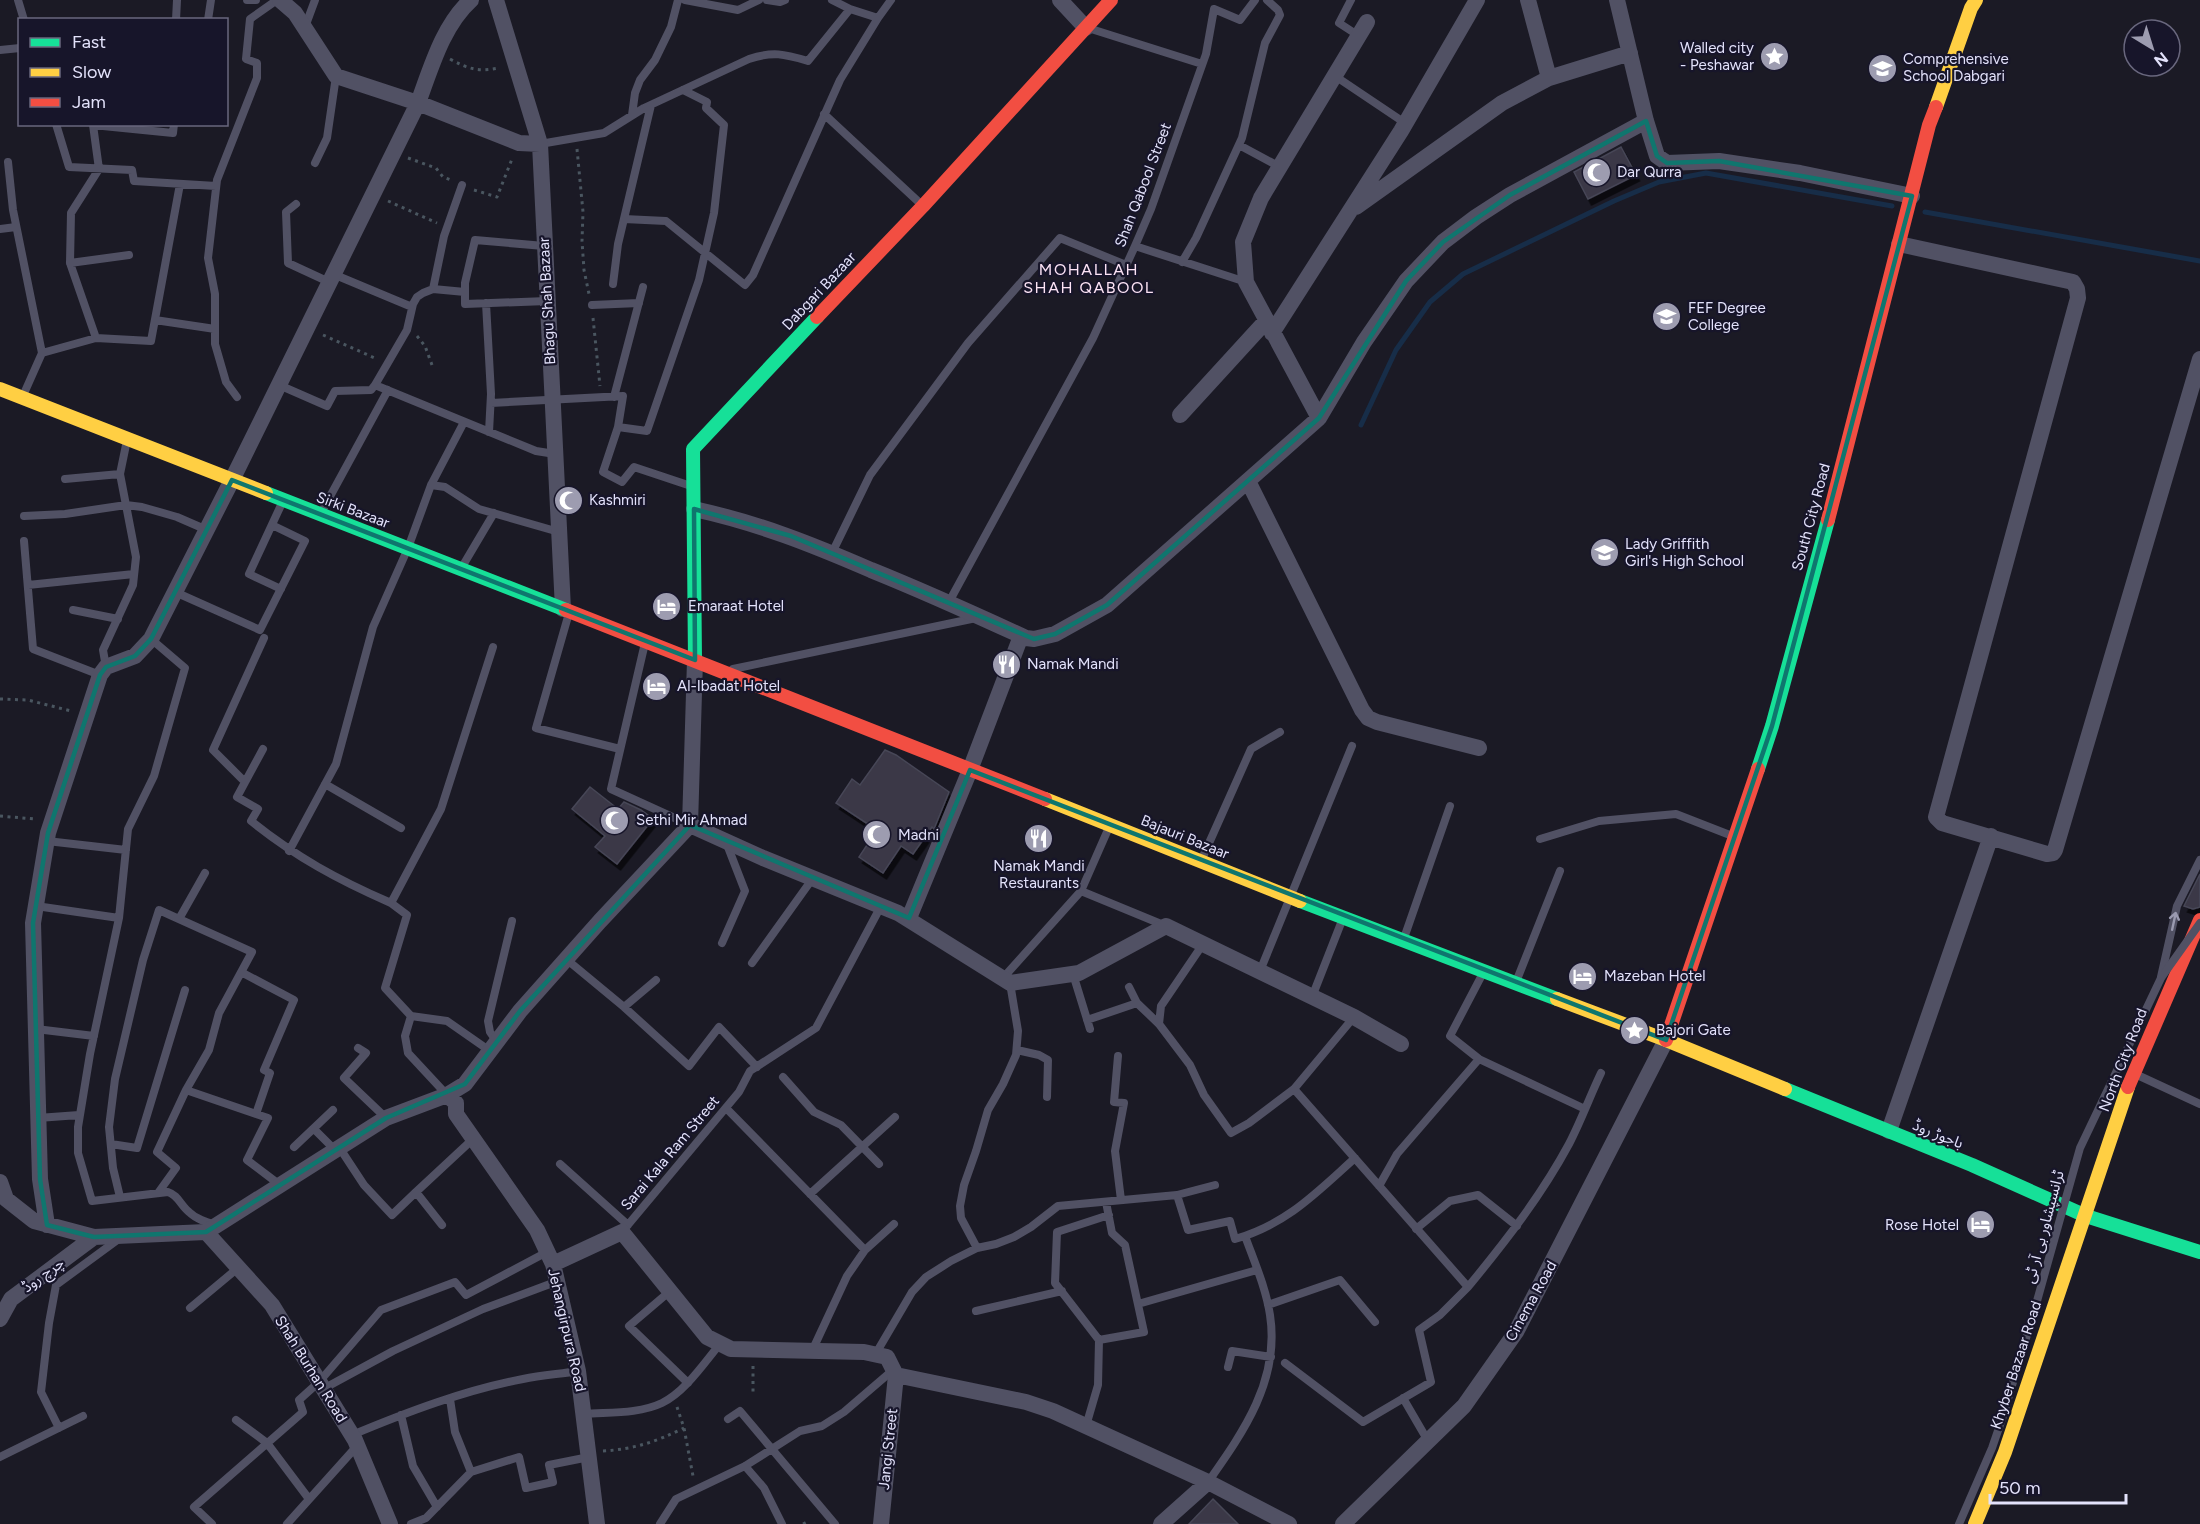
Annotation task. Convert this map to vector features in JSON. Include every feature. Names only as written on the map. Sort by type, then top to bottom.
[{"type":"main road","name":"Dabgari Bazaar","points":[[694,660],[693,449],[923,206],[1111,0]]},
{"type":"main road","name":"South City Road","points":[[1666,1040],[1772,726],[1847,451],[1929,125],[1973,3]]},
{"type":"main road","name":"Sirki Bazaar","points":[[0,389],[694,660]]},
{"type":"main road","name":"Bajauri Bazaar","points":[[694,660],[1403,942],[1666,1040]]},
{"type":"main road","name":"North City Road","points":[[2086,1216],[2133,1073],[2200,922]]},
{"type":"main road","name":"باجوڑ روڈ","points":[[1666,1040],[1972,1165],[2086,1216],[2200,1252]]},
{"type":"main road","name":"Khyber Bazaar Road","points":[[1976,1524],[2005,1452],[2062,1280],[2086,1216]]},
{"type":"street","points":[[279,0],[295,13],[336,76],[418,103],[519,143],[540,144]]},
{"type":"street","points":[[47,1225],[40,1179],[33,923],[46,841],[87,714],[103,671],[135,656],[151,639],[418,103],[438,52],[460,10],[471,0]]},
{"type":"street","points":[[1060,0],[1086,28]]},
{"type":"street","points":[[1180,416],[1269,327],[1351,210],[1406,123],[1477,0]]},
{"type":"street","points":[[1529,0],[1549,78]]},
{"type":"street","points":[[1617,0],[1646,121],[1660,160],[1667,163],[1719,161],[1800,173],[1912,196]]},
{"type":"street","name":"Bhagu Shah Bazaar","points":[[498,1],[540,144],[559,532],[566,610]]},
{"type":"street","points":[[1319,418],[1246,282],[1242,242],[1261,198],[1363,29]]},
{"type":"street","points":[[1351,210],[1502,103],[1549,78],[1630,53]]},
{"type":"street","points":[[694,509],[730,517],[791,536],[949,602],[1021,636],[1034,639],[1055,634],[1107,605],[1319,418],[1364,342],[1400,289],[1423,261],[1443,242],[1510,195],[1646,121]]},
{"type":"street","points":[[1899,244],[2073,282],[2078,298],[1936,818],[1942,823],[2047,854],[2055,850],[2200,358]]},
{"type":"street","points":[[1248,481],[1368,718],[1479,748]]},
{"type":"street","points":[[909,918],[970,770],[1021,636]]},
{"type":"street","points":[[0,1182],[6,1199],[34,1221],[94,1238],[211,1229],[386,1118],[447,1095],[465,1084],[520,1011],[690,825],[694,660]]},
{"type":"street","points":[[690,825],[909,918],[1006,981],[1079,973],[1166,926],[1354,1017],[1401,1044]]},
{"type":"street","points":[[1889,1131],[1991,836]]},
{"type":"street","name":"Cinema Road","points":[[1343,1524],[1464,1406],[1516,1332],[1666,1040]]},
{"type":"street","name":"Jehangirpura Road","points":[[447,1095],[456,1103],[456,1114],[537,1230],[550,1258],[558,1281],[579,1371],[597,1524]]},
{"type":"street","points":[[550,1258],[625,1228],[669,1292],[707,1337],[731,1349],[864,1352],[887,1358],[894,1372],[1026,1402],[1086,1426],[1208,1482],[1289,1524]]},
{"type":"street","name":"Shah Burhan Road","points":[[211,1229],[238,1268],[272,1305],[355,1440],[387,1523]]},
{"type":"street","name":"چرچ روڈ","points":[[0,1319],[11,1299],[94,1238]]},
{"type":"street","name":"Jangi Street","points":[[878,1522],[894,1372]]},
{"type":"street","points":[[1161,1524],[1208,1482]]},
{"type":"lane","points":[[18,0],[23,18]]},
{"type":"lane","points":[[176,18],[177,0]]},
{"type":"lane","points":[[208,18],[211,0]]},
{"type":"lane","points":[[247,0],[256,0]]},
{"type":"lane","points":[[237,397],[226,382],[215,344],[215,294],[208,258],[216,186],[257,78],[257,63],[246,59],[250,19],[279,0]]},
{"type":"lane","points":[[304,27],[315,0]]},
{"type":"lane","points":[[632,115],[635,93],[640,81],[656,60],[671,27],[678,0]]},
{"type":"lane","points":[[685,0],[738,10],[759,0]]},
{"type":"lane","points":[[767,0],[780,2],[785,0]]},
{"type":"lane","points":[[832,0],[850,9],[878,18]]},
{"type":"lane","points":[[624,219],[666,221],[745,285],[753,275],[840,80],[891,0]]},
{"type":"lane","name":"Shah Qabool Street","points":[[949,602],[1093,338],[1135,246],[1151,209],[1206,54],[1214,9],[1240,20],[1255,0]]},
{"type":"lane","points":[[1182,261],[1196,238],[1239,145],[1265,43],[1280,15],[1267,0]]},
{"type":"lane","points":[[1351,0],[1339,24],[1363,29]]},
{"type":"lane","points":[[540,144],[604,133],[651,105],[749,59],[766,54],[781,54],[808,61],[850,9]]},
{"type":"lane","points":[[1086,28],[1202,64]]},
{"type":"lane","points":[[0,50],[18,48]]},
{"type":"lane","points":[[315,163],[327,138],[336,76]]},
{"type":"lane","points":[[1335,76],[1406,123]]},
{"type":"lane","points":[[618,428],[647,431],[699,280],[714,213],[724,125],[706,108],[707,102],[683,90]]},
{"type":"lane","points":[[613,284],[624,219],[651,105]]},
{"type":"lane","points":[[824,114],[923,206]]},
{"type":"lane","points":[[57,126],[69,167],[132,170],[134,181],[216,186]]},
{"type":"lane","points":[[93,126],[99,169],[71,213],[70,263],[96,338]]},
{"type":"lane","points":[[103,126],[173,133],[174,126]]},
{"type":"lane","points":[[1239,145],[1280,167]]},
{"type":"lane","points":[[8,162],[16,227],[42,353],[22,399]]},
{"type":"lane","points":[[42,353],[96,338],[151,341],[180,184]]},
{"type":"lane","points":[[433,289],[447,227],[462,185]]},
{"type":"lane","points":[[296,204],[286,212],[288,263],[412,307]]},
{"type":"lane","points":[[0,229],[16,227]]},
{"type":"lane","points":[[832,553],[870,475],[968,343],[1060,238],[1126,265]]},
{"type":"lane","points":[[544,246],[475,240],[465,292],[465,304],[547,301]]},
{"type":"lane","points":[[1135,246],[1246,282]]},
{"type":"lane","points":[[70,263],[129,255]]},
{"type":"lane","points":[[614,397],[643,287]]},
{"type":"lane","points":[[279,385],[327,406],[335,391],[371,390],[407,330],[412,307],[417,297],[433,289],[465,292]]},
{"type":"lane","points":[[486,303],[491,403],[489,432]]},
{"type":"lane","points":[[592,305],[639,303]]},
{"type":"lane","points":[[154,320],[215,329]]},
{"type":"lane","points":[[375,385],[536,451],[555,454]]},
{"type":"lane","points":[[320,515],[388,390]]},
{"type":"lane","points":[[491,403],[623,396],[618,428],[603,472],[622,482],[634,467],[694,487]]},
{"type":"lane","points":[[290,851],[336,764],[373,627],[408,548],[431,485],[464,422]]},
{"type":"lane","points":[[24,541],[33,649],[103,671],[103,650],[133,585],[136,557],[120,474],[127,440]]},
{"type":"lane","points":[[65,478],[120,474]]},
{"type":"lane","points":[[431,485],[445,487],[479,509],[559,532]]},
{"type":"lane","points":[[280,589],[249,574],[283,500]]},
{"type":"lane","points":[[24,516],[64,514],[126,505],[177,517],[207,530]]},
{"type":"lane","points":[[461,569],[494,513]]},
{"type":"lane","points":[[175,592],[260,630],[304,541],[272,525]]},
{"type":"lane","points":[[28,585],[134,574]]},
{"type":"lane","points":[[73,610],[118,619]]},
{"type":"lane","points":[[566,610],[536,728],[620,749]]},
{"type":"lane","points":[[722,671],[982,617]]},
{"type":"lane","points":[[245,782],[213,750],[264,638]]},
{"type":"lane","points":[[151,639],[185,668],[154,776],[128,829],[119,918],[79,1115],[78,1153],[92,1201],[168,1191],[173,1193],[187,1211],[211,1229]]},
{"type":"lane","points":[[645,641],[611,789],[690,825]]},
{"type":"lane","points":[[391,903],[441,810],[493,647]]},
{"type":"lane","points":[[1200,861],[1251,749],[1280,732]]},
{"type":"lane","points":[[1260,971],[1352,746]]},
{"type":"lane","points":[[263,749],[237,797],[258,809],[251,821],[290,851],[341,882],[391,903],[407,915],[386,988],[411,1016],[447,1022],[494,1046]]},
{"type":"lane","points":[[324,784],[401,828]]},
{"type":"lane","points":[[1403,942],[1450,806]]},
{"type":"lane","points":[[1540,839],[1599,821],[1676,814],[1735,837]]},
{"type":"lane","points":[[977,1248],[962,1218],[960,1206],[964,1185],[988,1110],[1004,1084],[1016,1055],[1018,1031],[1006,981],[1081,891],[1110,825]]},
{"type":"lane","points":[[46,841],[126,850]]},
{"type":"lane","points":[[722,943],[745,891],[726,842]]},
{"type":"lane","name":"ٹرانسپشاور بی آر ٹی","points":[[2161,978],[2177,906],[2200,860]]},
{"type":"lane","points":[[1515,985],[1560,871]]},
{"type":"lane","points":[[179,919],[205,873]]},
{"type":"lane","points":[[752,963],[813,878]]},
{"type":"lane","points":[[1081,891],[1166,926]]},
{"type":"lane","points":[[36,906],[119,918]]},
{"type":"lane","points":[[566,959],[624,1007],[689,1066],[719,1027],[757,1067],[816,1028],[881,906]]},
{"type":"lane","points":[[120,1197],[113,1168],[109,1127],[115,1079],[159,910],[252,952],[219,1013],[209,1050],[186,1090],[158,1152],[176,1168],[158,1193]]},
{"type":"lane","points":[[1312,997],[1343,918]]},
{"type":"lane","points":[[494,1046],[488,1021],[512,921]]},
{"type":"lane","name":"ٹرانسپشاور بی آر ٹی","points":[[1959,1524],[2002,1419],[2080,1148],[2161,978],[2200,922]]},
{"type":"lane","points":[[1159,1024],[1161,1006],[1203,944]]},
{"type":"lane","points":[[242,972],[294,1000],[264,1070],[270,1073],[256,1114]]},
{"type":"lane","points":[[1483,972],[1450,1036],[1479,1059],[1585,1109]]},
{"type":"lane","points":[[1073,974],[1088,1024],[1137,1003]]},
{"type":"lane","points":[[624,1007],[656,981]]},
{"type":"lane","points":[[1129,987],[1137,1003],[1159,1024],[1190,1065],[1204,1095],[1231,1133],[1249,1123],[1294,1089],[1354,1017]]},
{"type":"lane","points":[[111,1144],[137,1148],[185,990]]},
{"type":"lane","points":[[411,1016],[405,1036],[408,1053],[447,1095]]},
{"type":"lane","points":[[36,1029],[94,1036]]},
{"type":"lane","points":[[358,1048],[366,1053],[344,1078],[386,1118]]},
{"type":"lane","points":[[1017,1050],[1039,1055],[1048,1060],[1047,1097]]},
{"type":"lane","points":[[1118,1056],[1114,1102],[1124,1103],[1115,1151],[1121,1200]]},
{"type":"lane","points":[[1379,1186],[1397,1154],[1479,1059]]},
{"type":"lane","name":"Sarai Kala Ram Street","points":[[625,1228],[739,1092],[750,1071],[757,1067]]},
{"type":"lane","points":[[1286,1363],[1363,1422],[1431,1383],[1419,1330],[1440,1315],[1468,1287],[1517,1226],[1564,1153],[1601,1073]]},
{"type":"lane","points":[[2133,1073],[2200,1104]]},
{"type":"lane","points":[[783,1077],[814,1112],[841,1125],[879,1164]]},
{"type":"lane","points":[[1294,1089],[1468,1287]]},
{"type":"lane","points":[[186,1090],[268,1118],[247,1160],[280,1185]]},
{"type":"lane","points":[[726,1108],[865,1250]]},
{"type":"lane","points":[[294,1147],[333,1110]]},
{"type":"lane","points":[[38,1118],[79,1115]]},
{"type":"lane","points":[[810,1194],[895,1117]]},
{"type":"lane","points":[[314,1129],[337,1149],[364,1185],[392,1215],[473,1139]]},
{"type":"lane","points":[[1177,1195],[1188,1230],[1230,1221],[1235,1239],[1270,1227],[1302,1205],[1355,1158]]},
{"type":"lane","points":[[560,1164],[625,1228]]},
{"type":"lane","points":[[875,1355],[912,1292],[926,1277],[977,1248],[996,1244],[1031,1227],[1058,1206],[1177,1195],[1215,1185]]},
{"type":"lane","points":[[416,1192],[442,1225]]},
{"type":"lane","points":[[1416,1228],[1450,1201],[1478,1195],[1517,1226]]},
{"type":"lane","points":[[1099,1340],[1144,1332],[1125,1245],[1113,1233],[1106,1202]]},
{"type":"lane","points":[[1086,1426],[1098,1385],[1099,1340],[1055,1283],[1057,1232],[1109,1215]]},
{"type":"lane","points":[[812,1351],[847,1276],[865,1250],[894,1224]]},
{"type":"lane","points":[[59,1428],[41,1392],[56,1285],[123,1236]]},
{"type":"lane","points":[[1208,1482],[1238,1439],[1264,1388],[1273,1348],[1268,1305],[1245,1236]]},
{"type":"lane","points":[[321,1385],[381,1310],[455,1282],[466,1295],[550,1258]]},
{"type":"lane","points":[[190,1308],[238,1268]]},
{"type":"lane","points":[[1138,1304],[1257,1270]]},
{"type":"lane","points":[[1268,1305],[1340,1280],[1375,1322]]},
{"type":"lane","points":[[212,1524],[194,1507],[303,1412],[299,1400],[321,1385],[483,1309],[558,1281]]},
{"type":"lane","points":[[976,1311],[1062,1291]]},
{"type":"lane","points":[[669,1292],[629,1326],[688,1383]]},
{"type":"lane","points":[[584,1414],[633,1410],[662,1403],[688,1383],[720,1344]]},
{"type":"lane","points":[[1228,1366],[1232,1351],[1271,1357]]},
{"type":"lane","points":[[287,1524],[355,1440],[401,1415],[523,1379],[579,1371]]},
{"type":"lane","points":[[660,1524],[676,1499],[745,1466],[800,1431],[822,1426],[844,1412],[894,1372]]},
{"type":"lane","points":[[1403,1398],[1428,1441]]},
{"type":"lane","points":[[450,1399],[455,1432],[471,1472]]},
{"type":"lane","points":[[728,1419],[740,1411],[836,1524]]},
{"type":"lane","points":[[401,1415],[413,1466],[437,1507]]},
{"type":"lane","points":[[0,1457],[83,1416]]},
{"type":"lane","points":[[236,1420],[267,1443],[309,1499]]},
{"type":"lane","points":[[411,1524],[426,1518],[471,1472],[519,1457],[526,1488],[552,1482],[549,1465],[589,1454]]},
{"type":"lane","points":[[745,1466],[764,1488],[779,1523]]},
{"type":"path","points":[[438,52],[469,69],[486,70],[504,67],[518,70]]},
{"type":"path","points":[[575,138],[584,212],[582,241],[584,270],[592,305],[600,398]]},
{"type":"path","points":[[373,193],[447,227]]},
{"type":"path","points":[[409,321],[425,346],[432,364]]},
{"type":"path","points":[[307,327],[387,364]]},
{"type":"path","points":[[0,699],[28,700],[87,714]]},
{"type":"path","points":[[0,816],[20,816],[51,823]]},
{"type":"path","points":[[753,1394],[754,1350]]},
{"type":"path","points":[[672,1395],[684,1428],[696,1490]]},
{"type":"path","points":[[589,1454],[641,1447],[684,1428]]},
{"type":"highlighted area","points":[[1646,121],[1657,156],[1667,163],[1719,161],[1912,196],[1772,726],[1666,1040],[970,770],[909,918],[690,825],[520,1011],[465,1084],[386,1118],[206,1232],[94,1237],[47,1225],[40,1179],[33,923],[48,833],[100,675],[106,667],[135,656],[151,639],[232,480],[695,660],[694,509],[791,536],[1034,639],[1055,634],[1107,605],[1319,418],[1406,281],[1443,242],[1510,195]]},
{"type":"building","points":[[1621,147],[1636,175],[1588,199],[1574,172]]},
{"type":"building","points":[[885,750],[896,755],[949,792],[934,829],[932,827],[913,854],[901,846],[883,873],[859,857],[877,830],[836,803],[852,779],[860,785]]},
{"type":"building","points":[[590,787],[618,809],[624,802],[653,819],[617,864],[595,847],[605,836],[572,809]]},
{"type":"building","points":[[2200,874],[2200,907],[2193,909],[2184,906]]},
{"type":"building","points":[[1213,1499],[1238,1524],[1189,1524]]},
{"type":"waterway","points":[[1361,425],[1396,350],[1430,302],[1463,274],[1614,201],[1659,182],[1706,173],[1892,206]]},
{"type":"waterway","points":[[1925,212],[2200,261]]},
{"type":"traffic: fast","points":[[695,660],[693,449],[817,317]]},
{"type":"traffic: fast","points":[[266,493],[566,610]]},
{"type":"traffic: fast","points":[[1758,769],[1772,726],[1828,520]]},
{"type":"traffic: fast","points":[[1300,901],[1557,999]]},
{"type":"traffic: fast","points":[[1785,1089],[1972,1165],[2086,1216],[2200,1252]]},
{"type":"traffic: slow","points":[[1936,107],[1971,8],[1976,0]]},
{"type":"traffic: slow","points":[[0,389],[266,493]]},
{"type":"traffic: slow","points":[[1045,799],[1300,901]]},
{"type":"traffic: slow","points":[[1557,999],[1666,1040],[1785,1089]]},
{"type":"traffic: slow","points":[[1975,1524],[2005,1452],[2128,1087]]},
{"type":"traffic: jam","points":[[817,317],[923,206],[1111,0]]},
{"type":"traffic: jam","points":[[1828,520],[1929,125],[1936,107]]},
{"type":"traffic: jam","points":[[566,610],[1045,799]]},
{"type":"traffic: jam","points":[[1666,1040],[1758,769]]},
{"type":"traffic: jam","points":[[2128,1087],[2200,920]]},
{"type":"place","name":"Walled city - Peshawar","points":[[1775,57]]},
{"type":"place","name":"Comprehensive School Dabgari","points":[[1882,68]]},
{"type":"place","name":"Dar Qurra","points":[[1596,172]]},
{"type":"place","name":"FEF Degree College","points":[[1667,317]]},
{"type":"place","name":"Kashmiri","points":[[568,500]]},
{"type":"place","name":"Lady Griffith Girl's High School","points":[[1604,553]]},
{"type":"place","name":"Emaraat Hotel","points":[[667,606]]},
{"type":"place","name":"Namak Mandi","points":[[1006,664]]},
{"type":"place","name":"Al-Ibadat Hotel","points":[[656,686]]},
{"type":"place","name":"Sethi Mir Ahmad","points":[[615,820]]},
{"type":"place","name":"Madni","points":[[877,835]]},
{"type":"place","name":"Namak Mandi Restaurants","points":[[1039,839]]},
{"type":"place","name":"Mazeban Hotel","points":[[1583,976]]},
{"type":"place","name":"Bajori Gate","points":[[1635,1030]]},
{"type":"place","name":"Rose Hotel","points":[[1980,1225]]},
{"type":"district","name":"MOHALLAH SHAH QABOOL","points":[[1089,278]]}]
